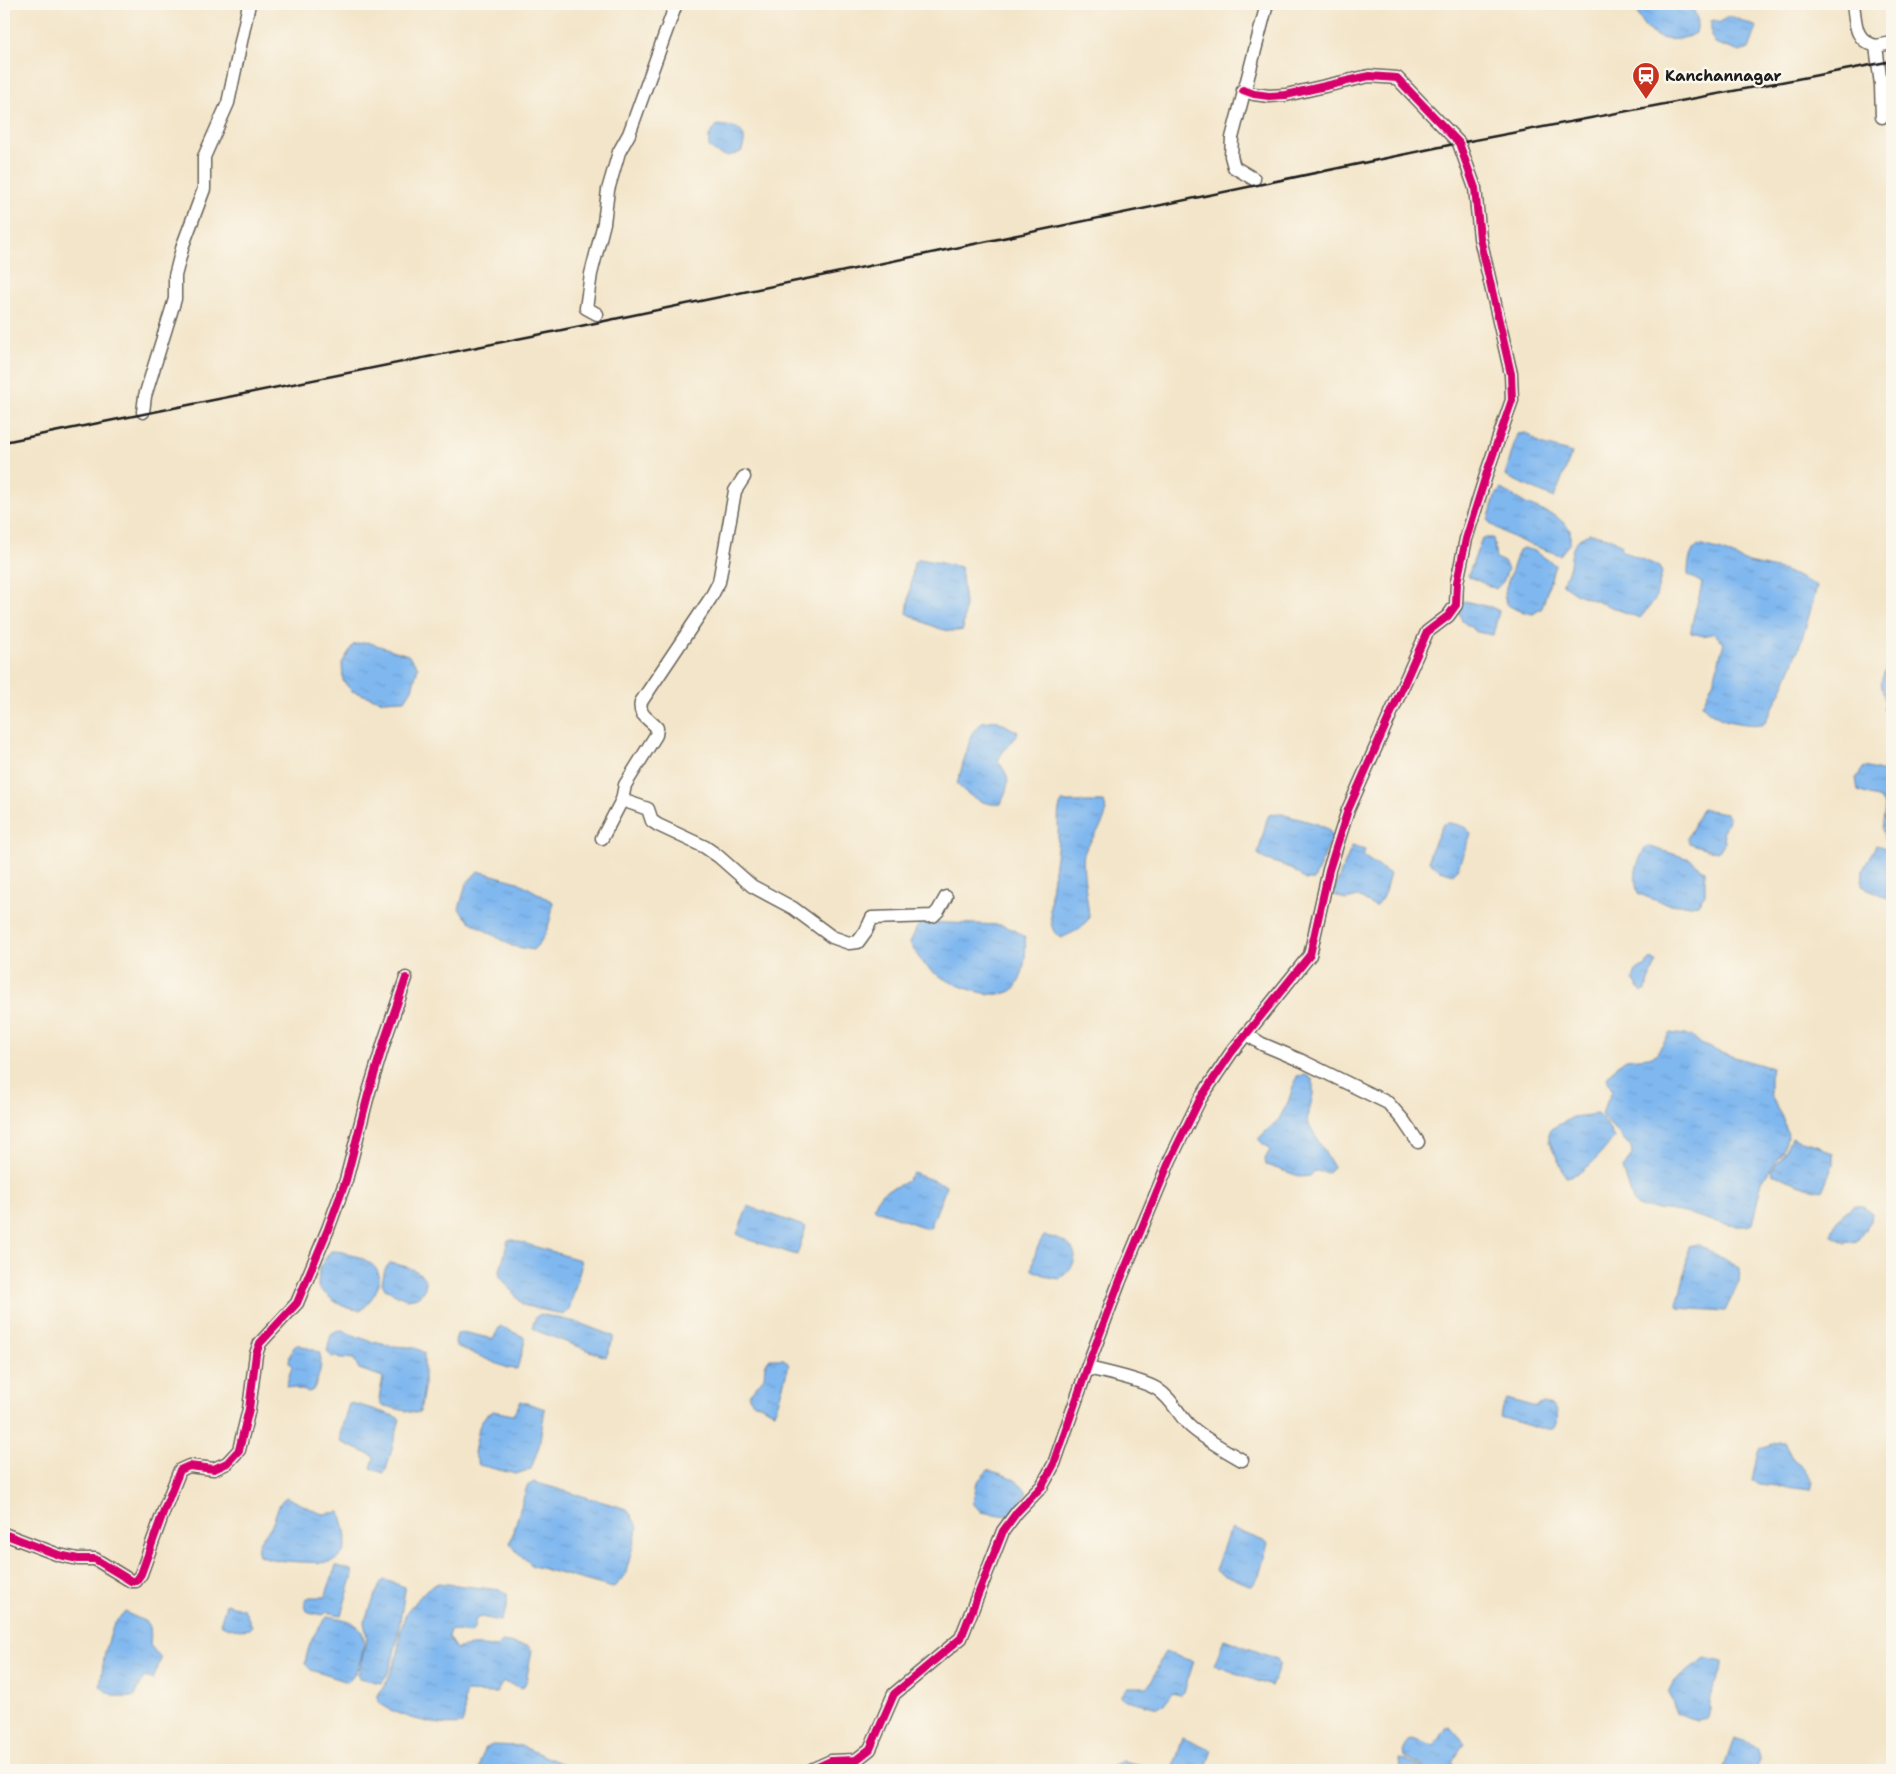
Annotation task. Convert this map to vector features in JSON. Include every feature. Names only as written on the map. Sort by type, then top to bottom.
[{"type":"street","points":[[143,412],[145,396],[175,299],[175,276],[182,245],[204,189],[204,158],[228,103],[249,4]]},
{"type":"street","points":[[597,314],[586,308],[591,274],[604,223],[608,190],[619,152],[629,134],[676,4]]},
{"type":"street","points":[[1254,179],[1234,167],[1231,156],[1232,138],[1267,4]]},
{"type":"street","points":[[1853,4],[1860,38],[1876,46],[1892,43]]},
{"type":"street","points":[[1876,46],[1881,85],[1882,117]]},
{"type":"street","points":[[811,1770],[831,1761],[856,1760],[870,1749],[894,1694],[962,1638],[1002,1531],[1042,1486],[1054,1464],[1119,1283],[1170,1160],[1200,1099],[1246,1034],[1310,955],[1329,870],[1348,810],[1427,632],[1448,616],[1456,605],[1457,582],[1466,540],[1512,400],[1511,374],[1480,238],[1475,188],[1459,144],[1397,78],[1369,76],[1277,96],[1254,94],[1244,90]]},
{"type":"street","points":[[602,838],[622,800],[625,785],[656,735],[657,728],[642,715],[640,709],[641,702],[710,600],[719,582],[736,491],[744,477]]},
{"type":"street","points":[[622,800],[648,809],[652,821],[705,847],[752,886],[793,908],[832,937],[849,943],[858,942],[872,918],[933,916],[946,896]]},
{"type":"street","points":[[4,1534],[59,1555],[78,1559],[96,1559],[130,1581],[136,1581],[141,1574],[180,1470],[189,1466],[214,1468],[227,1463],[239,1450],[249,1409],[256,1354],[260,1343],[297,1303],[328,1229],[346,1180],[382,1048],[406,978]]},
{"type":"street","points":[[1246,1034],[1262,1044],[1302,1061],[1388,1103],[1403,1120],[1418,1142]]},
{"type":"street","points":[[1087,1368],[1113,1374],[1155,1388],[1167,1396],[1188,1424],[1225,1451],[1242,1460]]},
{"type":"water","points":[[1650,4],[1678,4],[1694,11],[1698,21],[1696,33],[1678,39],[1660,38],[1653,34],[1641,21],[1637,11]]},
{"type":"water","points":[[1727,17],[1733,17],[1757,27],[1749,49],[1740,52],[1715,43],[1711,36],[1711,21],[1715,20],[1719,23]]},
{"type":"water","points":[[717,125],[736,128],[743,134],[744,145],[741,152],[724,156],[709,147],[709,136]]},
{"type":"water","points":[[1526,433],[1541,444],[1572,453],[1554,498],[1505,476],[1517,434]]},
{"type":"water","points":[[1501,489],[1526,504],[1557,517],[1570,529],[1570,543],[1560,555],[1504,533],[1488,521],[1495,496]]},
{"type":"water","points":[[1590,533],[1610,538],[1622,545],[1621,550],[1658,566],[1662,572],[1655,600],[1640,618],[1577,594],[1562,584],[1569,570],[1574,545]]},
{"type":"water","points":[[1482,538],[1493,538],[1496,558],[1504,562],[1508,569],[1503,582],[1496,589],[1468,576]]},
{"type":"water","points":[[1698,545],[1722,551],[1749,563],[1785,571],[1817,586],[1795,657],[1781,692],[1763,725],[1738,723],[1722,719],[1715,716],[1702,705],[1714,680],[1724,642],[1713,633],[1704,636],[1691,633],[1702,583],[1688,575],[1688,566],[1691,555]]},
{"type":"water","points":[[1524,548],[1535,551],[1555,565],[1542,608],[1533,614],[1517,610],[1506,604],[1504,593],[1519,550]]},
{"type":"water","points":[[920,559],[961,567],[965,604],[963,630],[949,631],[942,629],[927,624],[907,613],[914,562]]},
{"type":"water","points":[[1464,601],[1491,607],[1499,611],[1493,635],[1477,632],[1462,621],[1458,609]]},
{"type":"water","points":[[367,642],[408,655],[418,667],[412,689],[405,700],[382,701],[352,691],[343,681],[342,663],[353,645]]},
{"type":"water","points":[[1886,668],[1892,669],[1892,711],[1883,709],[1885,703],[1881,682]]},
{"type":"water","points":[[996,720],[1018,732],[998,761],[1006,773],[1008,782],[1001,804],[983,802],[957,784],[972,733],[982,722]]},
{"type":"water","points":[[1864,767],[1892,774],[1892,843],[1886,841],[1882,829],[1885,807],[1880,799],[1858,791],[1856,778]]},
{"type":"water","points":[[1062,802],[1104,802],[1106,809],[1103,822],[1087,847],[1083,859],[1089,917],[1081,927],[1061,938],[1053,929],[1050,901],[1057,847],[1058,814]]},
{"type":"water","points":[[1702,809],[1726,813],[1729,817],[1723,832],[1725,842],[1719,851],[1716,852],[1689,843],[1687,839]]},
{"type":"water","points":[[1278,813],[1328,829],[1332,838],[1314,880],[1305,880],[1291,868],[1264,859],[1258,854],[1267,819],[1269,815]]},
{"type":"water","points":[[1449,823],[1464,827],[1471,834],[1457,870],[1453,874],[1438,869],[1429,861],[1430,853],[1443,824]]},
{"type":"water","points":[[1876,845],[1892,850],[1892,899],[1862,886],[1863,870]]},
{"type":"water","points":[[1352,846],[1365,850],[1363,856],[1390,874],[1383,898],[1376,907],[1358,897],[1346,900],[1335,895],[1334,890]]},
{"type":"water","points":[[1647,846],[1690,859],[1705,871],[1705,894],[1698,904],[1682,905],[1667,903],[1638,893],[1635,880],[1636,868]]},
{"type":"water","points":[[478,871],[518,882],[553,902],[548,928],[542,940],[533,950],[512,946],[469,921],[459,909],[466,884]]},
{"type":"water","points":[[924,922],[1001,925],[1015,930],[1025,937],[1024,966],[1015,987],[1011,991],[1002,994],[980,992],[945,979],[928,968],[910,943],[917,927]]},
{"type":"water","points":[[1649,960],[1654,960],[1656,963],[1645,991],[1642,992],[1633,979],[1636,970],[1645,967]]},
{"type":"water","points":[[1670,1033],[1692,1036],[1701,1044],[1721,1053],[1772,1068],[1770,1094],[1782,1116],[1788,1135],[1782,1153],[1762,1181],[1752,1224],[1745,1226],[1727,1225],[1680,1212],[1638,1207],[1633,1201],[1623,1169],[1632,1154],[1631,1147],[1601,1115],[1612,1091],[1607,1078],[1616,1066],[1626,1059],[1649,1057],[1656,1054]]},
{"type":"water","points":[[1306,1075],[1313,1080],[1313,1094],[1307,1121],[1333,1167],[1329,1173],[1315,1171],[1310,1176],[1302,1177],[1266,1165],[1265,1159],[1270,1150],[1259,1138],[1279,1119],[1288,1102],[1297,1076]]},
{"type":"water","points":[[1597,1114],[1606,1123],[1614,1138],[1599,1156],[1581,1172],[1566,1177],[1549,1141],[1549,1130],[1573,1117]]},
{"type":"water","points":[[1791,1138],[1820,1146],[1833,1154],[1833,1165],[1822,1191],[1772,1174],[1771,1170],[1781,1159]]},
{"type":"water","points":[[913,1173],[946,1185],[930,1228],[876,1210],[874,1207],[880,1195],[905,1182]]},
{"type":"water","points":[[1854,1205],[1863,1206],[1872,1213],[1871,1221],[1857,1241],[1845,1243],[1831,1235],[1838,1218]]},
{"type":"water","points":[[748,1206],[806,1227],[797,1255],[749,1240],[737,1234]]},
{"type":"water","points":[[1044,1236],[1063,1241],[1074,1251],[1073,1264],[1059,1279],[1032,1270],[1036,1252]]},
{"type":"water","points":[[508,1240],[580,1260],[581,1267],[569,1310],[564,1315],[523,1305],[499,1275]]},
{"type":"water","points":[[1697,1244],[1740,1268],[1739,1282],[1725,1311],[1678,1308],[1677,1305],[1686,1269],[1688,1246]]},
{"type":"water","points":[[331,1251],[357,1256],[373,1265],[378,1271],[379,1284],[362,1310],[343,1306],[318,1287],[319,1268]]},
{"type":"water","points":[[390,1263],[414,1270],[423,1277],[425,1287],[419,1297],[406,1299],[385,1289],[382,1283],[385,1269]]},
{"type":"water","points":[[540,1314],[576,1322],[613,1336],[606,1357],[537,1331],[532,1327],[536,1317]]},
{"type":"water","points":[[500,1326],[524,1337],[525,1341],[517,1369],[507,1368],[456,1346],[457,1334],[463,1332],[493,1339]]},
{"type":"water","points":[[342,1330],[375,1342],[416,1348],[424,1353],[424,1388],[420,1412],[414,1413],[381,1405],[379,1398],[383,1377],[359,1369],[354,1359],[332,1357],[327,1352],[331,1334]]},
{"type":"water","points":[[297,1344],[319,1352],[320,1356],[321,1366],[318,1377],[313,1390],[309,1392],[286,1386],[292,1366],[289,1362],[290,1355]]},
{"type":"water","points":[[769,1359],[784,1359],[789,1365],[774,1412],[753,1402],[748,1396],[764,1377],[765,1365]]},
{"type":"water","points":[[1507,1399],[1536,1407],[1543,1403],[1552,1405],[1558,1417],[1556,1426],[1554,1429],[1540,1429],[1500,1417]]},
{"type":"water","points":[[521,1401],[545,1409],[539,1446],[531,1469],[516,1474],[479,1465],[474,1453],[479,1427],[486,1415],[493,1411],[513,1415]]},
{"type":"water","points":[[349,1403],[400,1419],[386,1470],[383,1473],[371,1468],[374,1458],[371,1455],[341,1442],[340,1434]]},
{"type":"water","points":[[1784,1442],[1793,1460],[1802,1467],[1813,1482],[1811,1490],[1760,1484],[1752,1481],[1760,1448]]},
{"type":"water","points":[[988,1470],[1015,1480],[1027,1492],[1019,1506],[1007,1516],[981,1512],[973,1503],[977,1482]]},
{"type":"water","points":[[534,1482],[627,1509],[638,1527],[625,1576],[613,1588],[533,1566],[510,1543],[527,1486]]},
{"type":"water","points":[[286,1497],[322,1514],[340,1512],[346,1540],[343,1552],[339,1557],[333,1561],[317,1563],[280,1560],[259,1555],[259,1543],[271,1526],[280,1503]]},
{"type":"water","points":[[1232,1528],[1268,1543],[1259,1576],[1252,1586],[1215,1570]]},
{"type":"water","points":[[336,1566],[352,1570],[353,1575],[341,1615],[327,1612],[323,1615],[308,1612],[305,1607],[306,1599],[310,1597],[325,1597]]},
{"type":"water","points":[[385,1580],[405,1587],[405,1591],[394,1655],[386,1677],[381,1683],[359,1678],[358,1675],[367,1638],[364,1622],[381,1582]]},
{"type":"water","points":[[438,1583],[501,1590],[507,1594],[507,1607],[501,1621],[481,1617],[476,1619],[474,1629],[469,1633],[450,1630],[448,1637],[456,1649],[476,1646],[496,1648],[502,1642],[528,1646],[532,1650],[526,1682],[523,1688],[503,1682],[496,1693],[466,1692],[462,1724],[442,1724],[418,1720],[395,1712],[378,1702],[378,1695],[388,1680],[398,1653],[400,1632],[407,1611],[427,1589]]},
{"type":"water","points":[[226,1604],[244,1609],[252,1626],[249,1629],[238,1630],[220,1624]]},
{"type":"water","points":[[125,1612],[143,1620],[149,1626],[150,1645],[161,1659],[153,1680],[144,1677],[135,1696],[126,1698],[112,1695],[100,1686],[105,1652],[114,1623]]},
{"type":"water","points":[[328,1616],[352,1622],[364,1637],[362,1655],[355,1673],[348,1682],[311,1670],[305,1664],[313,1638]]},
{"type":"water","points":[[1224,1639],[1277,1659],[1280,1664],[1271,1686],[1214,1665]]},
{"type":"water","points":[[1165,1652],[1192,1661],[1193,1664],[1184,1692],[1180,1695],[1172,1693],[1163,1705],[1158,1708],[1123,1699],[1121,1696],[1128,1687],[1147,1687],[1153,1679]]},
{"type":"water","points":[[1704,1658],[1722,1662],[1722,1667],[1710,1697],[1708,1717],[1707,1719],[1697,1721],[1677,1713],[1669,1693],[1675,1682]]},
{"type":"water","points":[[1450,1726],[1465,1743],[1452,1764],[1456,1770],[1429,1770],[1404,1758],[1403,1751],[1408,1740],[1411,1739],[1434,1746],[1446,1727]]},
{"type":"water","points":[[1183,1737],[1212,1750],[1205,1770],[1173,1770]]},
{"type":"water","points":[[1734,1738],[1750,1743],[1758,1748],[1759,1759],[1755,1770],[1723,1770]]},
{"type":"water","points":[[492,1745],[521,1746],[573,1770],[479,1770],[484,1749]]},
{"type":"water","points":[[1399,1760],[1405,1761],[1426,1770],[1400,1770]]},
{"type":"water","points":[[1122,1761],[1157,1770],[1108,1770],[1108,1768]]},
{"type":"railway","points":[[4,442],[552,332],[1459,143],[1892,61]]},
{"type":"cycle path","points":[[811,1770],[831,1761],[856,1760],[870,1749],[894,1694],[961,1638],[1003,1531],[1017,1512],[1042,1486],[1054,1464],[1119,1283],[1170,1160],[1200,1099],[1231,1053],[1310,955],[1329,870],[1348,810],[1427,632],[1448,616],[1456,605],[1457,582],[1466,539],[1512,400],[1511,374],[1480,238],[1475,188],[1459,143],[1397,78],[1369,76],[1286,95],[1269,96],[1243,90]]},
{"type":"cycle path","points":[[4,1534],[59,1555],[78,1559],[95,1559],[131,1581],[136,1581],[141,1574],[180,1470],[189,1466],[214,1469],[227,1463],[239,1450],[249,1409],[256,1354],[260,1343],[297,1303],[328,1229],[346,1180],[368,1095],[406,978]]},
{"type":"place","name":"Kanchannagar","points":[[1646,100]]}]
